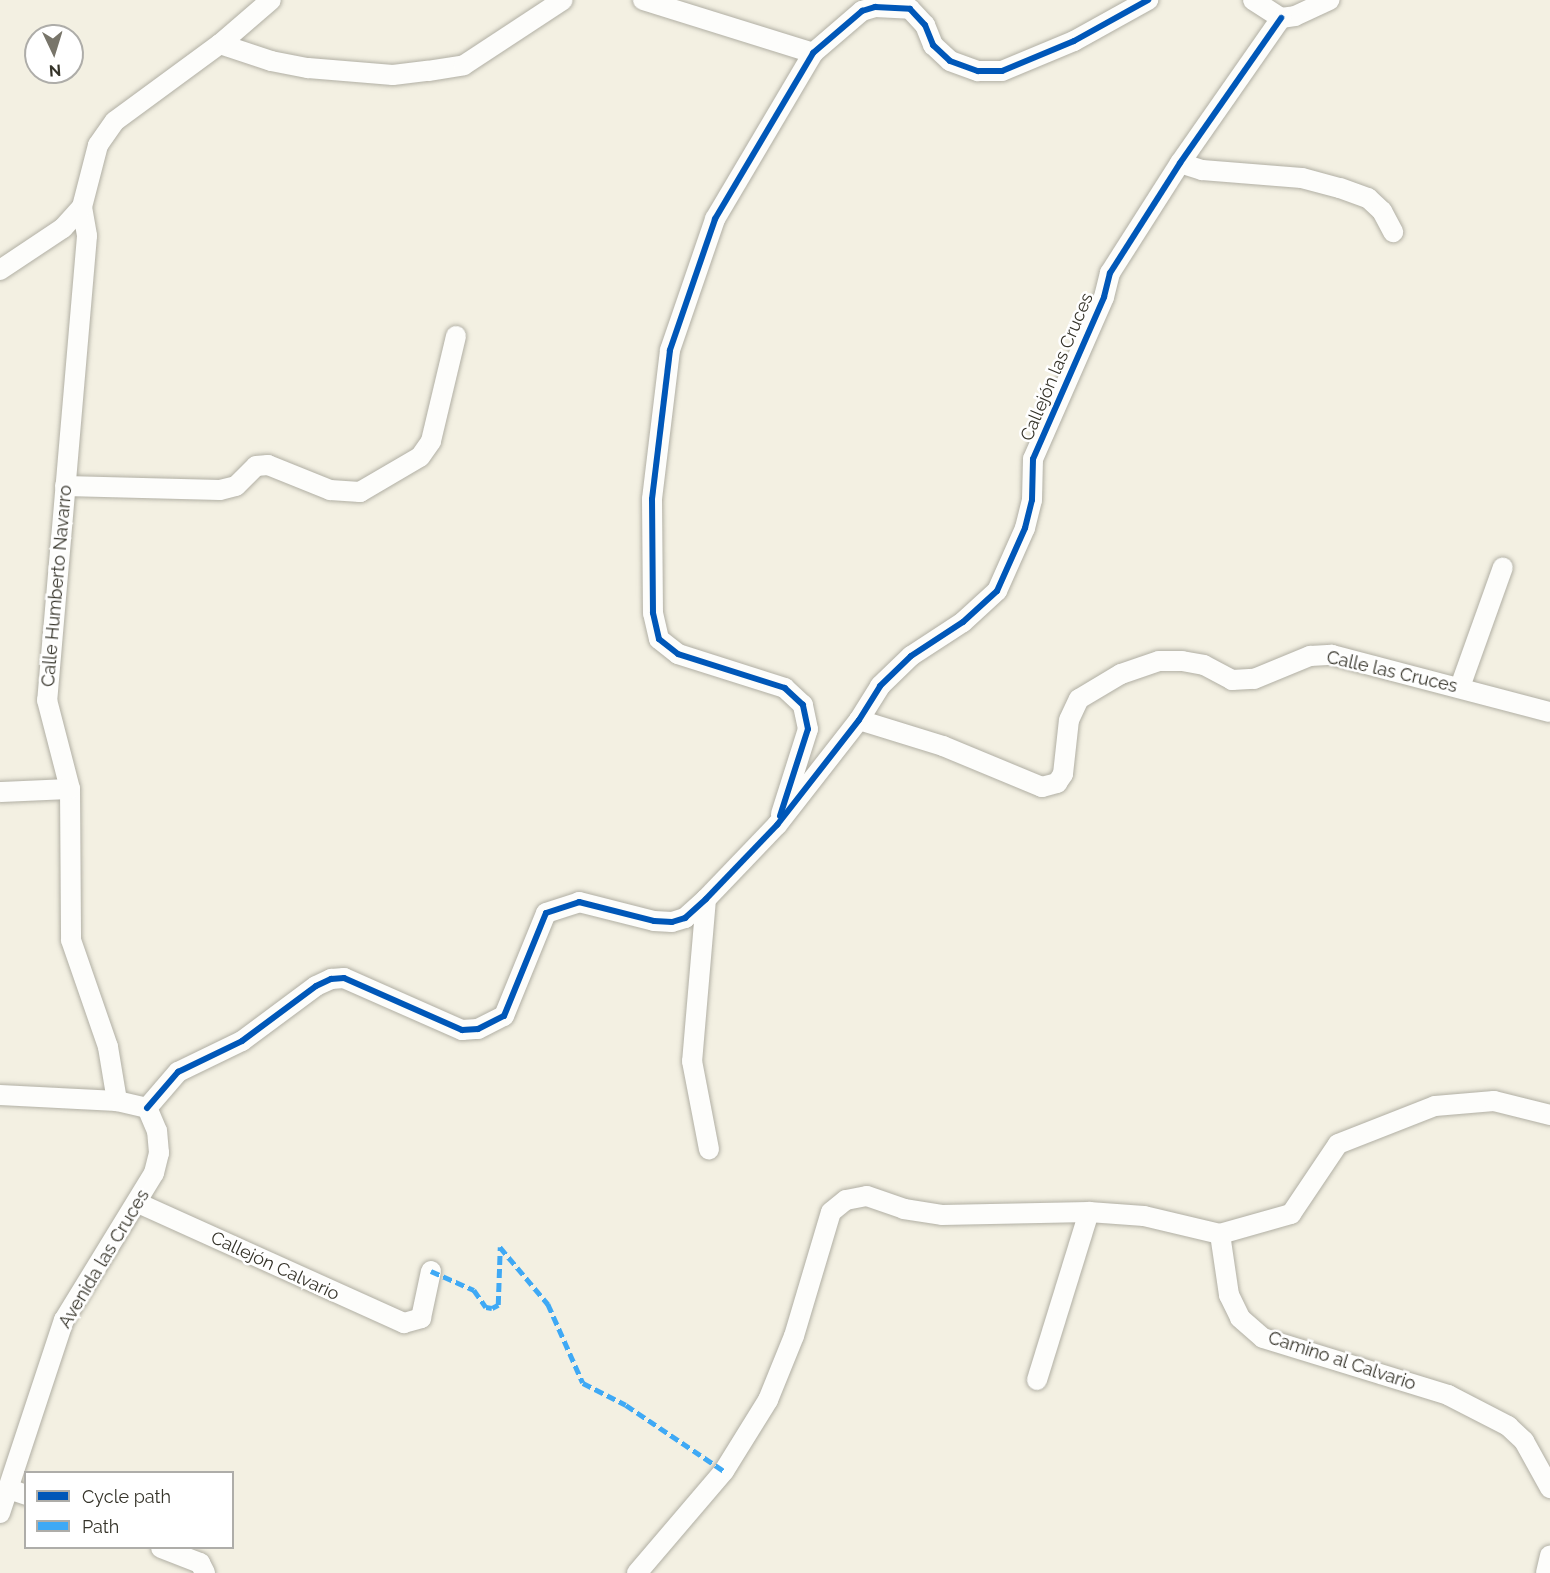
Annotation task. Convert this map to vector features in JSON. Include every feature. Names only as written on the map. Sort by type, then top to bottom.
[{"type":"street","points":[[0,270],[63,228],[82,207],[98,145],[115,122],[220,44],[272,0]]},
{"type":"street","points":[[220,44],[271,62],[308,68],[393,75],[428,71],[464,64],[563,0]]},
{"type":"street","points":[[644,0],[813,53]]},
{"type":"street","points":[[777,825],[808,729],[803,705],[785,688],[678,654],[659,639],[653,613],[652,499],[670,350],[690,286],[715,219],[813,53],[862,11],[892,7],[910,9],[925,25],[933,45],[950,61],[978,70],[1002,71],[1074,41],[1148,0]]},
{"type":"street","points":[[1253,0],[1281,18],[1295,16],[1329,0]]},
{"type":"street","name":"Callejón las Cruces","points":[[147,1108],[178,1072],[242,1041],[316,986],[331,979],[344,978],[462,1030],[478,1029],[504,1016],[512,1003],[546,913],[579,902],[672,922],[685,918],[706,899],[777,825],[859,720],[880,686],[911,656],[963,622],[997,591],[1008,573],[1032,500],[1033,459],[1104,297],[1110,273],[1180,163],[1281,18]]},
{"type":"street","points":[[1180,163],[1202,170],[1302,178],[1340,188],[1368,198],[1382,211],[1394,232]]},
{"type":"street","name":"Calle Humberto Navarro","points":[[82,207],[87,236],[47,700],[70,789],[71,940],[108,1047],[117,1101]]},
{"type":"street","points":[[65,486],[220,490],[236,486],[256,466],[268,465],[330,490],[360,492],[420,457],[431,441],[456,336]]},
{"type":"street","points":[[1460,687],[1503,567]]},
{"type":"street","name":"Calle las Cruces","points":[[859,720],[944,746],[1042,787],[1056,783],[1063,774],[1069,720],[1079,699],[1121,674],[1159,661],[1182,661],[1204,665],[1232,680],[1254,680],[1310,656],[1332,655],[1550,712]]},
{"type":"street","points":[[0,792],[70,789]]},
{"type":"street","points":[[706,899],[692,1061],[709,1149]]},
{"type":"street","points":[[0,1095],[117,1101],[147,1108]]},
{"type":"street","points":[[637,1573],[724,1471],[768,1400],[794,1335],[831,1212],[846,1200],[867,1196],[904,1209],[942,1215],[1089,1212],[1144,1216],[1220,1234],[1291,1214],[1338,1144],[1435,1106],[1494,1101],[1550,1116]]},
{"type":"street","name":"Avenida las Cruces","points":[[0,1513],[11,1492],[64,1320],[138,1203],[154,1173],[159,1153],[157,1131],[147,1108]]},
{"type":"street","name":"Callejón Calvario","points":[[138,1203],[390,1320],[414,1323],[421,1318],[431,1271]]},
{"type":"street","points":[[1037,1380],[1089,1212]]},
{"type":"street","name":"Camino al Calvario","points":[[1220,1234],[1229,1295],[1240,1318],[1263,1338],[1448,1395],[1508,1426],[1524,1441],[1550,1488]]},
{"type":"street","points":[[163,1549],[200,1563],[205,1573]]},
{"type":"street","points":[[1548,1572],[1550,1555]]},
{"type":"marked path","points":[[500,1247],[548,1304],[583,1383],[626,1405],[724,1471]]},
{"type":"marked path","points":[[431,1271],[474,1290],[486,1307],[492,1308],[498,1305],[500,1247]]},
{"type":"cycle path","points":[[780,816],[808,729],[803,705],[785,688],[678,654],[659,639],[653,613],[652,499],[670,350],[715,219],[813,53],[862,11],[875,7],[910,9],[925,25],[933,45],[950,61],[978,71],[1002,71],[1074,41],[1148,0]]},
{"type":"cycle path","points":[[147,1108],[178,1072],[242,1041],[316,986],[331,979],[344,978],[462,1030],[478,1029],[504,1016],[546,913],[579,902],[654,921],[672,922],[685,918],[706,899],[777,825],[859,720],[880,686],[911,656],[963,622],[997,591],[1025,528],[1032,500],[1033,459],[1104,297],[1110,273],[1180,163],[1281,18]]}]
